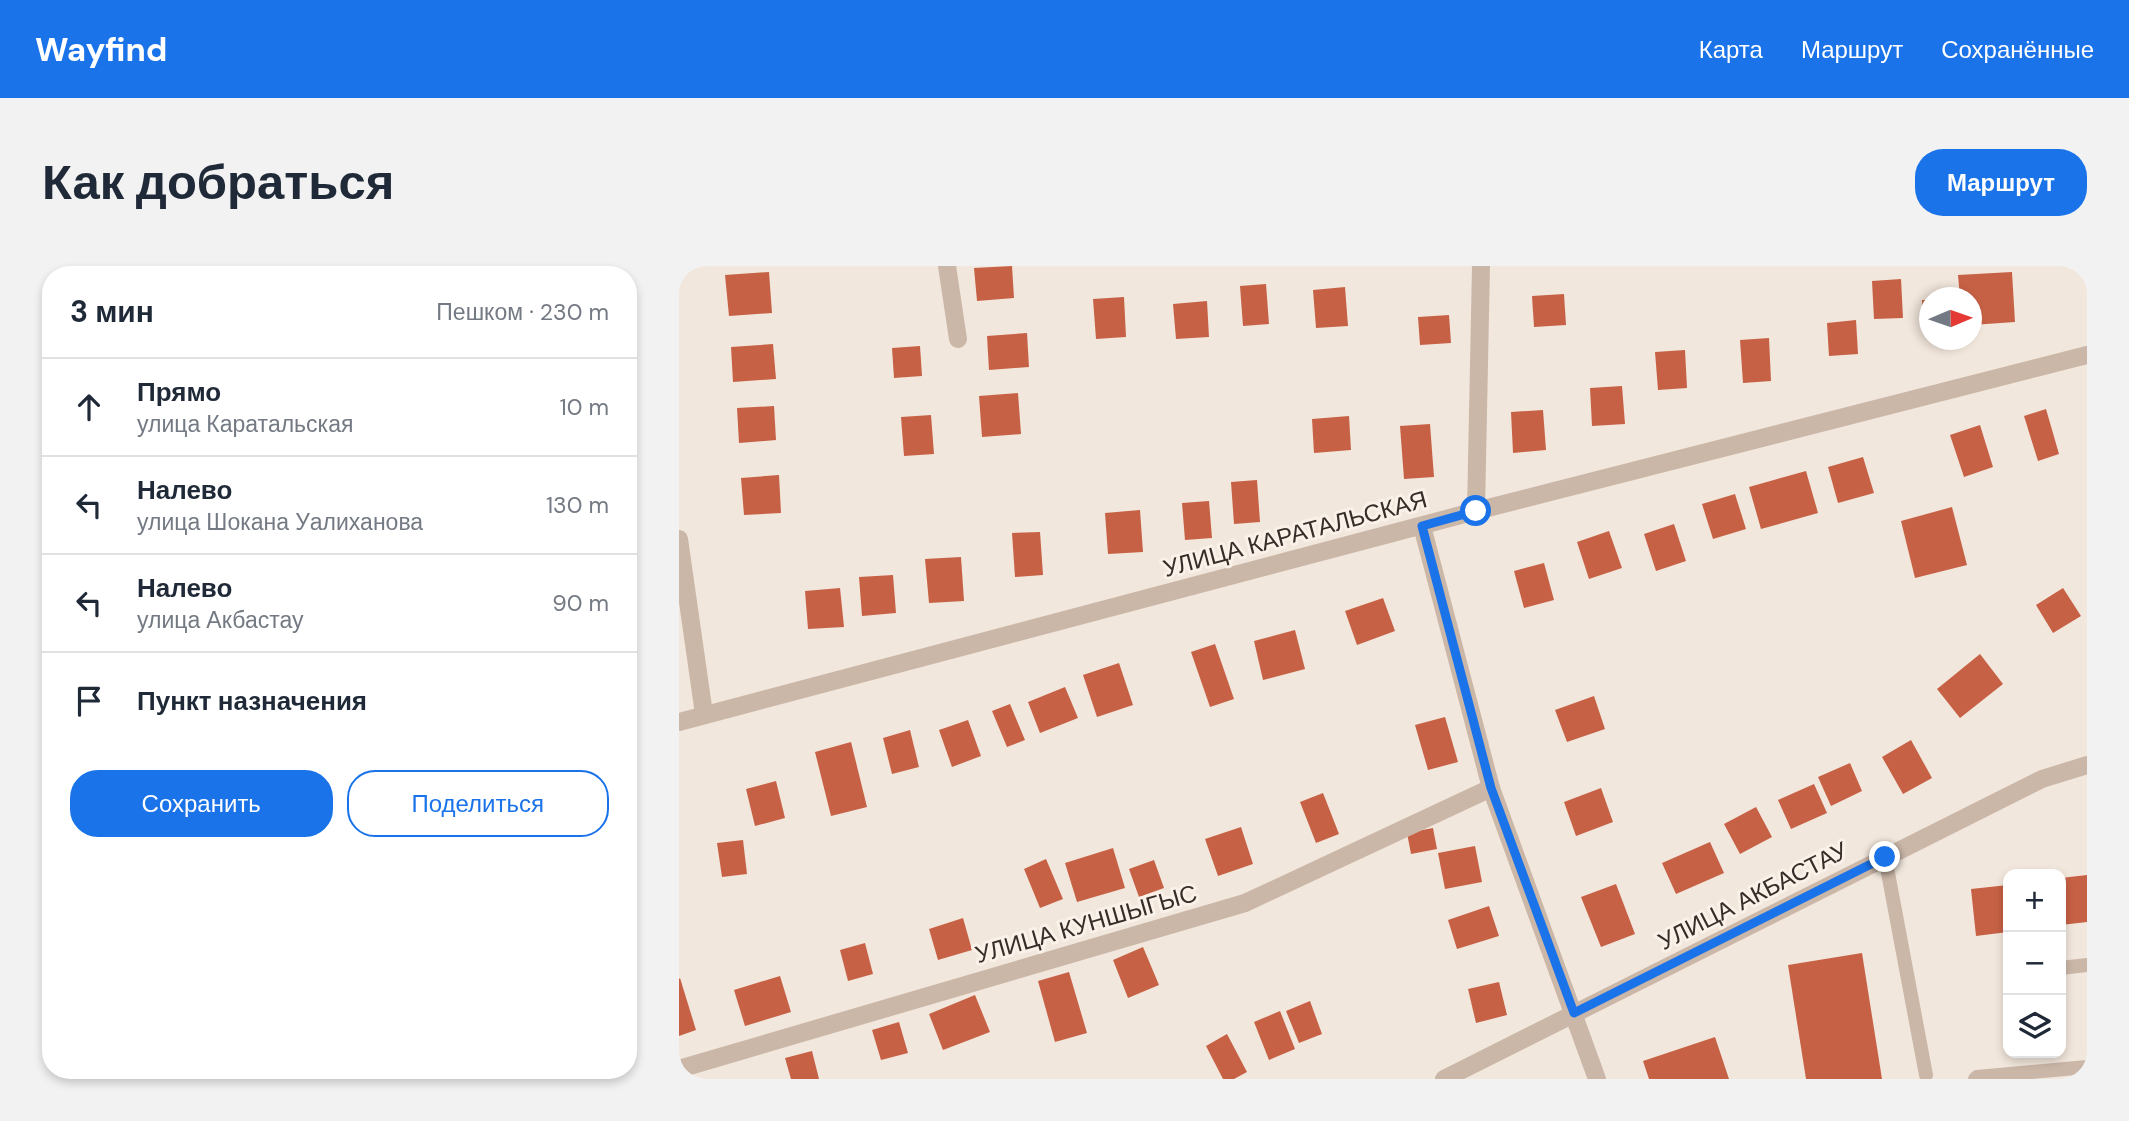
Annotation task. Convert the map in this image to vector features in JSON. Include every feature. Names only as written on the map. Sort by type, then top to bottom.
[{"type":"street","points":[[947,266],[958,339]]},
{"type":"street","points":[[1476,511],[1481,266]]},
{"type":"street","name":"УЛИЦА КАРАТАЛЬСКАЯ","points":[[679,722],[1476,511],[2087,355]]},
{"type":"street","points":[[1422,526],[1491,788],[1597,1079]]},
{"type":"street","points":[[679,539],[704,714]]},
{"type":"street","name":"УЛИЦА АКБАСТАУ","points":[[1444,1079],[2042,779],[2087,765]]},
{"type":"street","name":"УЛИЦА КУНШЫГЫС","points":[[679,1069],[1245,903],[1491,788]]},
{"type":"lane","points":[[1885,857],[1926,1075]]},
{"type":"lane","points":[[2066,967],[2087,965]]},
{"type":"lane","points":[[1975,1079],[2087,1068]]},
{"type":"building","points":[[1012,266],[1014,298],[977,301],[974,268]]},
{"type":"building","points":[[769,272],[772,313],[729,316],[725,275]]},
{"type":"building","points":[[2012,272],[2015,322],[1982,324],[1982,287],[1959,287],[1958,275]]},
{"type":"building","points":[[1901,279],[1903,318],[1874,319],[1872,281]]},
{"type":"building","points":[[1266,284],[1269,324],[1243,326],[1240,286]]},
{"type":"building","points":[[1345,287],[1348,326],[1316,328],[1313,290]]},
{"type":"building","points":[[1564,294],[1566,325],[1534,327],[1532,296]]},
{"type":"building","points":[[1124,297],[1126,337],[1096,339],[1093,299]]},
{"type":"building","points":[[1207,301],[1209,337],[1176,339],[1173,304]]},
{"type":"building","points":[[1449,315],[1451,343],[1420,345],[1418,317]]},
{"type":"building","points":[[1856,320],[1858,354],[1829,356],[1827,323]]},
{"type":"building","points":[[1027,333],[1029,367],[989,370],[987,336]]},
{"type":"building","points":[[1769,338],[1771,381],[1743,383],[1740,340]]},
{"type":"building","points":[[773,344],[776,379],[733,382],[731,347]]},
{"type":"building","points":[[920,346],[922,376],[894,378],[892,348]]},
{"type":"building","points":[[1685,350],[1687,388],[1658,390],[1655,352]]},
{"type":"building","points":[[1622,386],[1625,424],[1592,426],[1590,388]]},
{"type":"building","points":[[1018,393],[1021,434],[982,437],[979,396]]},
{"type":"building","points":[[774,406],[776,440],[739,443],[737,408]]},
{"type":"building","points":[[2046,409],[2059,454],[2038,461],[2024,416]]},
{"type":"building","points":[[1543,410],[1546,450],[1513,453],[1511,412]]},
{"type":"building","points":[[931,415],[934,454],[904,456],[901,417]]},
{"type":"building","points":[[1349,416],[1351,450],[1314,453],[1312,419]]},
{"type":"building","points":[[1430,424],[1434,477],[1404,479],[1400,426]]},
{"type":"building","points":[[1980,425],[1993,467],[1964,477],[1950,435]]},
{"type":"building","points":[[1863,457],[1874,493],[1838,503],[1828,467]]},
{"type":"building","points":[[1806,471],[1818,513],[1761,529],[1749,487]]},
{"type":"building","points":[[779,475],[781,513],[744,515],[741,478]]},
{"type":"building","points":[[1257,480],[1260,522],[1234,524],[1231,482]]},
{"type":"building","points":[[1735,494],[1746,529],[1713,539],[1702,504]]},
{"type":"building","points":[[1209,501],[1212,538],[1185,540],[1182,503]]},
{"type":"building","points":[[1952,507],[1967,565],[1915,578],[1901,521]]},
{"type":"building","points":[[1140,510],[1143,552],[1108,554],[1105,513]]},
{"type":"building","points":[[1674,524],[1686,561],[1656,571],[1644,534]]},
{"type":"building","points":[[1609,531],[1622,568],[1589,579],[1577,542]]},
{"type":"building","points":[[1040,532],[1043,575],[1015,577],[1012,533]]},
{"type":"building","points":[[961,557],[964,601],[929,603],[925,559]]},
{"type":"building","points":[[1544,563],[1554,600],[1524,608],[1514,571]]},
{"type":"building","points":[[893,575],[896,613],[862,616],[859,577]]},
{"type":"building","points":[[840,588],[844,627],[808,629],[805,591]]},
{"type":"building","points":[[2063,588],[2081,616],[2053,633],[2036,605]]},
{"type":"building","points":[[1383,598],[1395,631],[1357,645],[1345,611]]},
{"type":"building","points":[[1295,630],[1305,669],[1263,680],[1254,641]]},
{"type":"building","points":[[1215,644],[1234,699],[1210,707],[1191,652]]},
{"type":"building","points":[[1980,654],[2003,684],[1960,718],[1937,689]]},
{"type":"building","points":[[1119,663],[1133,705],[1097,717],[1083,675]]},
{"type":"building","points":[[1065,687],[1078,718],[1040,733],[1028,702]]},
{"type":"building","points":[[1594,696],[1605,729],[1567,742],[1555,710]]},
{"type":"building","points":[[1010,704],[1025,740],[1007,747],[992,711]]},
{"type":"building","points":[[1445,717],[1458,762],[1428,770],[1415,725]]},
{"type":"building","points":[[968,720],[981,756],[952,767],[939,730]]},
{"type":"building","points":[[910,730],[919,767],[892,774],[883,738]]},
{"type":"building","points":[[1911,740],[1932,778],[1903,794],[1882,757]]},
{"type":"building","points":[[851,742],[867,807],[831,816],[815,752]]},
{"type":"building","points":[[1850,763],[1862,791],[1831,806],[1818,777]]},
{"type":"building","points":[[776,781],[785,818],[755,826],[746,789]]},
{"type":"building","points":[[1814,784],[1827,813],[1791,829],[1778,800]]},
{"type":"building","points":[[1601,788],[1613,822],[1576,836],[1564,802]]},
{"type":"building","points":[[1323,793],[1339,834],[1316,843],[1300,802]]},
{"type":"building","points":[[1756,807],[1772,837],[1740,854],[1724,824]]},
{"type":"building","points":[[1241,827],[1253,864],[1218,876],[1205,839]]},
{"type":"building","points":[[1433,828],[1437,849],[1411,854],[1407,833]]},
{"type":"building","points":[[743,840],[747,874],[722,877],[717,843]]},
{"type":"building","points":[[1710,842],[1724,873],[1676,894],[1662,863]]},
{"type":"building","points":[[1475,846],[1482,882],[1445,889],[1438,853]]},
{"type":"building","points":[[1113,848],[1125,888],[1077,902],[1065,863]]},
{"type":"building","points":[[1046,859],[1063,899],[1040,908],[1024,869]]},
{"type":"building","points":[[1154,860],[1164,888],[1139,897],[1129,869]]},
{"type":"building","points":[[2087,875],[2087,922],[2066,924],[2066,877]]},
{"type":"building","points":[[1616,884],[1635,934],[1601,947],[1581,897]]},
{"type":"building","points":[[2003,886],[2003,933],[1976,936],[1971,889]]},
{"type":"building","points":[[1489,906],[1499,936],[1457,949],[1448,920]]},
{"type":"building","points":[[963,918],[972,950],[938,960],[929,929]]},
{"type":"building","points":[[865,943],[873,974],[848,981],[840,950]]},
{"type":"building","points":[[1143,947],[1159,985],[1128,998],[1113,960]]},
{"type":"building","points":[[1862,953],[1882,1079],[1806,1079],[1788,965]]},
{"type":"building","points":[[1069,972],[1087,1033],[1055,1042],[1038,981]]},
{"type":"building","points":[[780,976],[791,1012],[745,1026],[734,990]]},
{"type":"building","points":[[679,979],[696,1030],[679,1036]]},
{"type":"building","points":[[1499,982],[1507,1015],[1476,1023],[1468,989]]},
{"type":"building","points":[[975,995],[990,1032],[943,1050],[929,1014]]},
{"type":"building","points":[[1310,1001],[1322,1034],[1299,1043],[1286,1011]]},
{"type":"building","points":[[1280,1011],[1295,1049],[1269,1060],[1254,1022]]},
{"type":"building","points":[[899,1022],[908,1053],[881,1060],[872,1030]]},
{"type":"building","points":[[1227,1034],[1247,1072],[1234,1079],[1223,1079],[1206,1046]]},
{"type":"building","points":[[1715,1037],[1729,1079],[1649,1079],[1643,1061]]},
{"type":"building","points":[[812,1051],[819,1079],[791,1079],[785,1058]]},
{"type":"route","points":[[1476,511],[1422,526],[1491,788],[1574,1013],[1885,857]]}]
